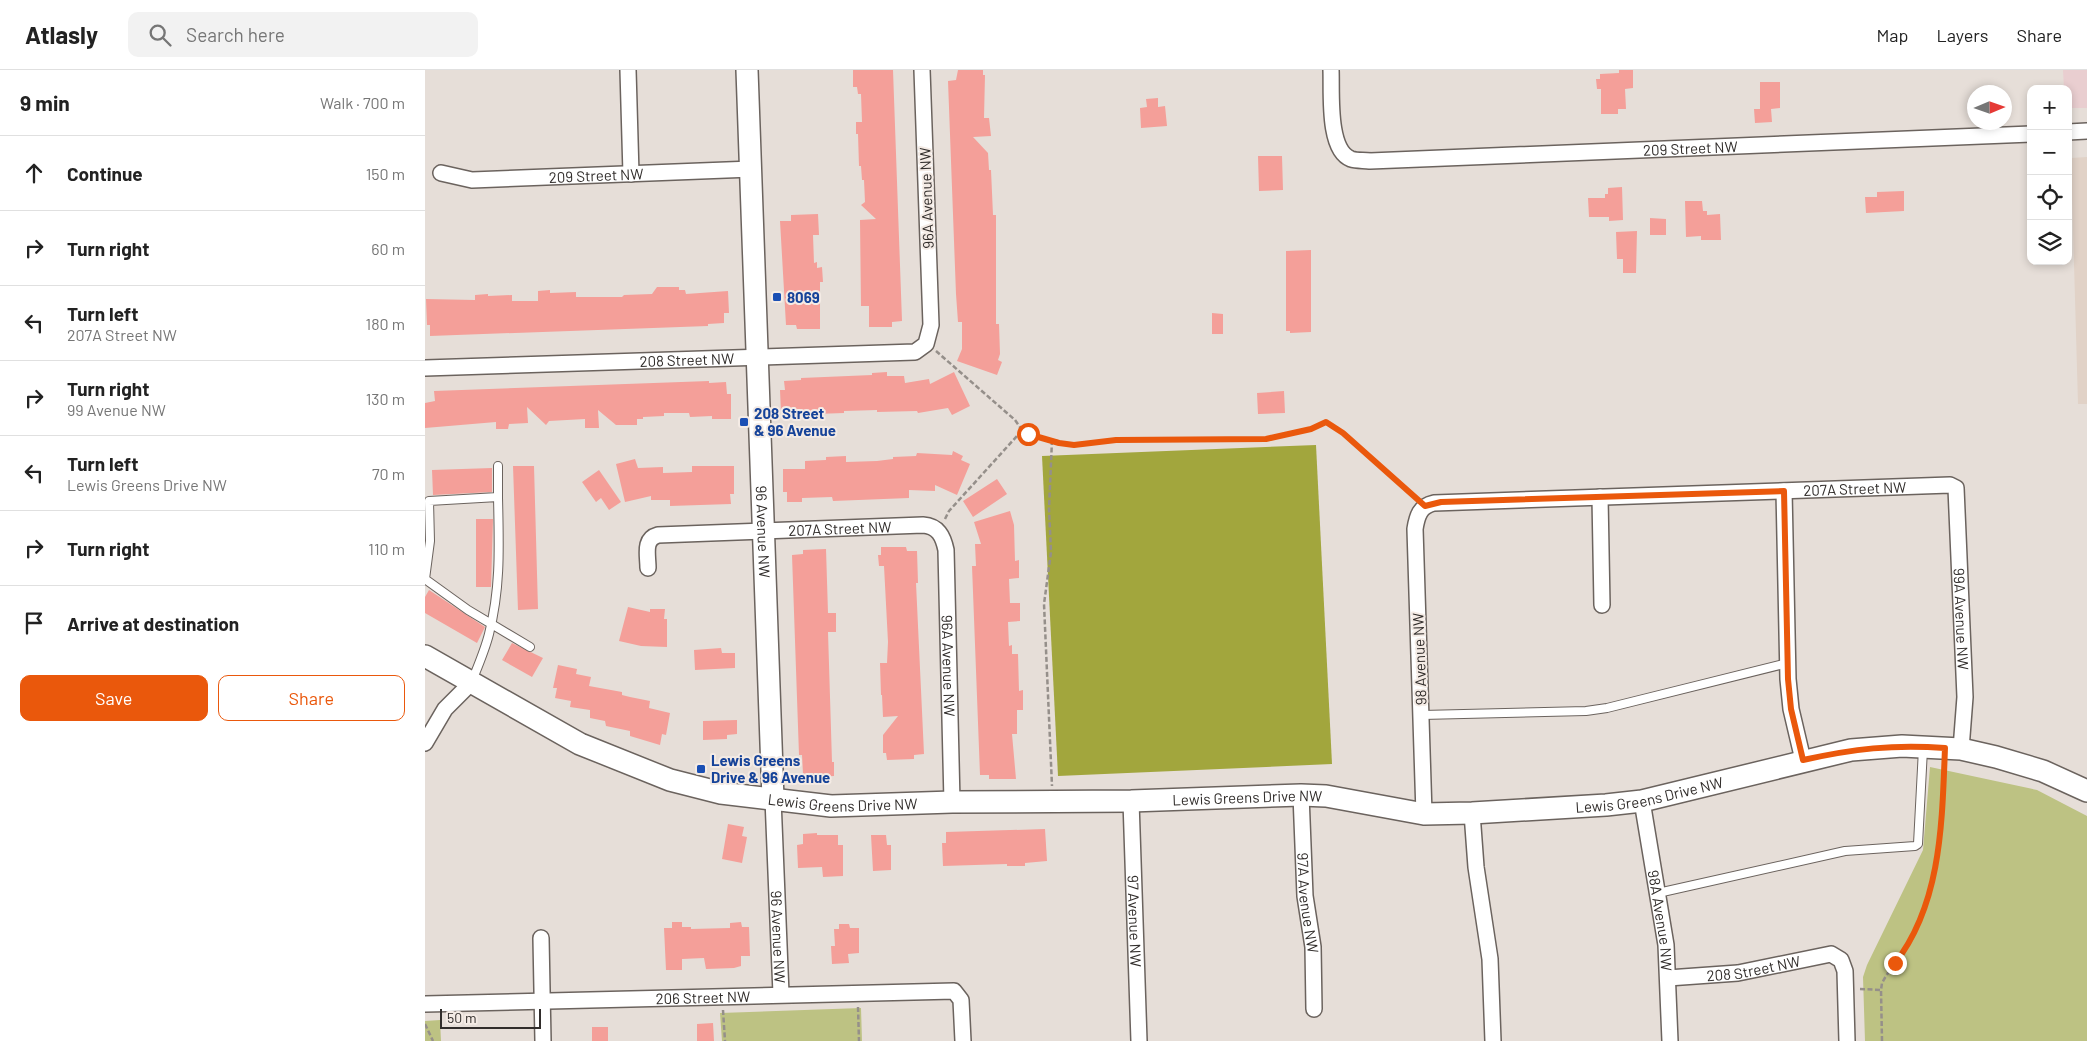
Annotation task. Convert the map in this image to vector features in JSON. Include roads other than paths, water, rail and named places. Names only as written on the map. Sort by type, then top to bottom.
[{"type":"street","points":[[628,70],[631,174]]},
{"type":"street","name":"96 Avenue NW","points":[[747,70],[781,994]]},
{"type":"street","name":"96A Avenue NW","points":[[921,70],[931,325],[926,344]]},
{"type":"street","name":"209 Street NW","points":[[1331,70],[1333,131],[1338,145],[1344,154],[1351,158],[1371,161],[2027,134]]},
{"type":"street","points":[[2072,132],[2087,131]]},
{"type":"street","name":"209 Street NW","points":[[441,173],[472,180],[752,170]]},
{"type":"street","name":"208 Street NW","points":[[425,368],[915,352],[926,344]]},
{"type":"street","name":"207A Street NW","points":[[1425,506],[1441,502],[1949,485],[1956,488]]},
{"type":"street","name":"99A Avenue NW","points":[[1953,749],[1965,697],[1956,488]]},
{"type":"street","points":[[1784,491],[1788,663],[1791,709],[1803,760]]},
{"type":"street","points":[[1600,498],[1602,604]]},
{"type":"street","name":"98 Avenue NW","points":[[1424,814],[1415,529],[1418,516],[1425,506]]},
{"type":"street","name":"207A Street NW","points":[[648,568],[647,544],[653,537],[923,525],[939,531]]},
{"type":"street","name":"96A Avenue NW","points":[[939,531],[943,537],[946,550],[952,802]]},
{"type":"street","name":"Lewis Greens Drive NW","points":[[425,656],[580,744],[670,780],[721,793],[831,806],[952,802],[1131,801],[1301,795],[1326,796],[1424,814],[1472,813],[1606,805],[1641,801],[1803,760],[1851,750],[1902,746],[1953,749],[2018,763],[2087,790]]},
{"type":"street","points":[[425,743],[445,709],[471,683]]},
{"type":"street","name":"97A Avenue NW","points":[[1301,795],[1305,896],[1313,947],[1314,1009]]},
{"type":"street","name":"97 Avenue NW","points":[[1131,801],[1139,1041]]},
{"type":"street","name":"98A Avenue NW","points":[[1641,801],[1666,945],[1670,1041]]},
{"type":"street","points":[[1472,813],[1476,867],[1490,960],[1493,1041]]},
{"type":"street","points":[[541,938],[543,1041]]},
{"type":"street","name":"208 Street NW","points":[[1668,978],[1738,973],[1824,954],[1837,956],[1841,960],[1845,971],[1847,1041]]},
{"type":"street","name":"206 Street NW","points":[[425,1004],[954,991],[961,1000],[963,1041]]},
{"type":"lane","points":[[471,683],[489,636],[496,602],[500,562],[498,466]]},
{"type":"lane","points":[[498,497],[429,501],[429,541],[425,579],[467,610],[530,647]]},
{"type":"lane","points":[[1422,715],[1567,712],[1607,708],[1788,663]]},
{"type":"lane","points":[[1658,893],[1845,851],[1915,846],[1918,844],[1923,746]]},
{"type":"place","name":"8069","points":[[777,297]]},
{"type":"place","name":"208 Street & 96 Avenue","points":[[744,422]]},
{"type":"place","name":"Lewis Greens Drive & 96 Avenue","points":[[701,769]]}]
